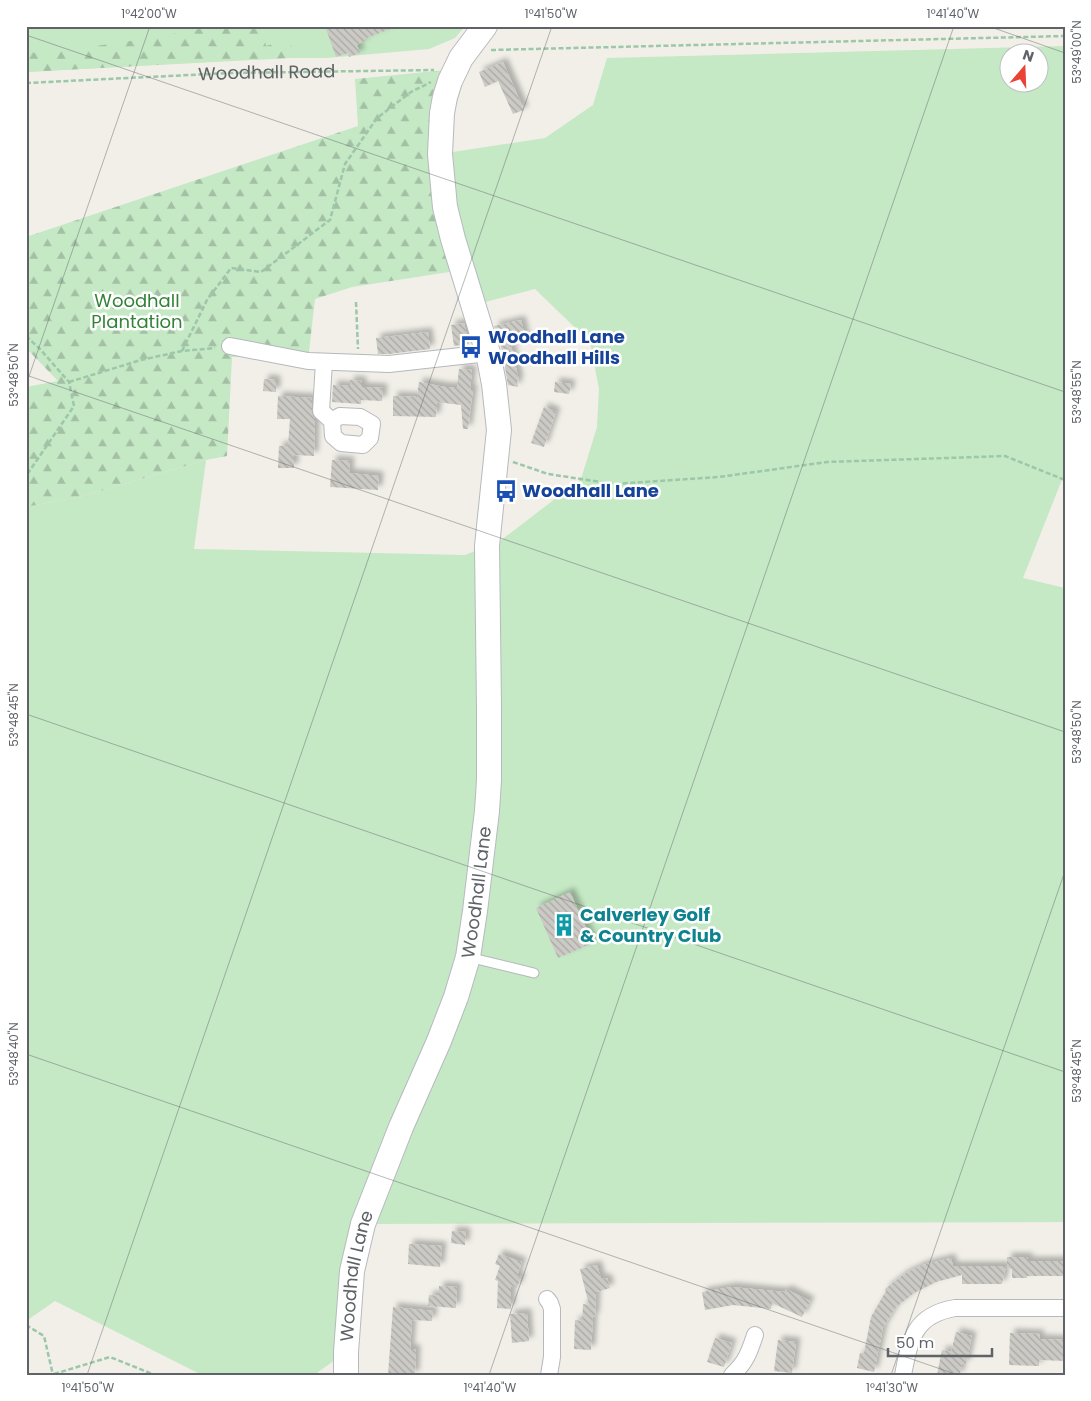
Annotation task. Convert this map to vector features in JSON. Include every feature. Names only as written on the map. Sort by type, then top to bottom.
[{"type":"street","points":[[443,71],[462,58],[485,26]]},
{"type":"street","name":"Woodhall Lane","points":[[346,1375],[352,1271],[363,1224],[401,1127],[439,1041],[456,997],[468,957],[481,866],[489,780],[490,708],[486,546],[499,430],[494,384],[488,353],[452,239],[445,208],[440,154],[442,113],[450,81],[443,71]]},
{"type":"street","points":[[230,346],[308,361],[389,364],[488,353]]},
{"type":"street","points":[[324,362],[322,411],[332,422]]},
{"type":"street","points":[[547,1299],[552,1309],[552,1357],[549,1375]]},
{"type":"street","points":[[903,1375],[911,1340],[920,1324],[940,1310],[955,1308],[1065,1308]]},
{"type":"street","points":[[732,1375],[741,1367],[748,1356],[754,1335]]},
{"type":"lane","points":[[468,957],[534,973]]},
{"type":"path","points":[[469,47],[490,50],[1065,36]]},
{"type":"path","name":"Woodhall Road","points":[[26,83],[230,73],[443,71]]},
{"type":"path","points":[[182,351],[207,300],[231,268],[261,272],[330,220],[345,164],[376,118],[411,92],[435,80]]},
{"type":"path","points":[[356,302],[359,363]]},
{"type":"path","points":[[26,336],[40,349],[68,382],[74,406],[27,475]]},
{"type":"path","points":[[68,382],[141,360],[182,351],[230,346]]},
{"type":"path","points":[[496,457],[548,474],[614,484],[719,477],[827,462],[1005,456],[1065,480]]},
{"type":"path","points":[[26,1325],[44,1336],[53,1374],[110,1357],[154,1375]]},
{"type":"green space","points":[[26,26],[465,26],[455,38],[429,49],[326,58],[279,58],[26,72]]},
{"type":"green space","points":[[215,26],[286,26],[274,31],[263,30],[266,46],[286,41],[295,49],[290,58],[26,72],[26,53],[73,49]]},
{"type":"green space","name":"Calverley Golf & Country Club","points":[[1048,46],[1065,46],[1065,472],[1023,578],[1065,588],[1065,1222],[363,1224],[346,1352],[314,1375],[202,1375],[55,1301],[26,1321],[26,507],[83,496],[206,460],[194,549],[465,555],[500,541],[581,479],[597,427],[599,389],[590,342],[535,289],[474,305],[440,154],[545,138],[593,105],[607,58],[998,48],[998,92],[1048,92]]},
{"type":"green space","name":"Woodhall Plantation","points":[[456,69],[445,97],[462,270],[352,287],[315,299],[308,361],[280,356],[232,357],[227,456],[206,460],[83,496],[26,507],[26,387],[58,381],[26,348],[26,237],[358,126],[355,79]]},
{"type":"building","points":[[325,26],[395,27],[364,39],[365,41],[357,45],[360,53],[349,57],[348,53],[336,57]]},
{"type":"building","points":[[503,62],[524,110],[513,114],[498,81],[485,87],[479,72]]},
{"type":"building","points":[[521,320],[526,341],[511,345],[519,381],[517,381],[518,387],[508,385],[502,350],[494,326]]},
{"type":"building","points":[[464,323],[469,344],[454,346],[451,325]]},
{"type":"building","points":[[428,332],[430,349],[378,354],[376,338]]},
{"type":"building","points":[[459,369],[472,370],[470,389],[473,389],[468,429],[463,429],[461,405],[437,402],[436,417],[393,416],[393,396],[417,397],[419,382],[445,387],[457,387]]},
{"type":"building","points":[[264,379],[276,380],[276,392],[263,391]]},
{"type":"building","points":[[350,380],[362,381],[362,387],[383,388],[382,401],[361,400],[361,404],[332,402],[333,385],[350,386]]},
{"type":"building","points":[[555,382],[571,384],[569,394],[554,392]]},
{"type":"building","points":[[278,396],[312,398],[312,414],[315,419],[314,456],[294,455],[294,468],[278,468],[279,446],[288,446],[290,419],[277,419]]},
{"type":"building","points":[[544,407],[556,412],[544,447],[531,443]]},
{"type":"building","points":[[332,460],[350,461],[349,473],[379,476],[378,490],[330,487]]},
{"type":"building","name":"Calverley Golf & Country Club","points":[[570,892],[593,943],[558,958],[536,908]]},
{"type":"building","points":[[452,1231],[466,1232],[465,1245],[451,1243]]},
{"type":"building","points":[[409,1244],[442,1246],[440,1267],[408,1264]]},
{"type":"building","points":[[499,1254],[522,1262],[517,1276],[521,1277],[517,1288],[511,1286],[511,1309],[497,1308],[498,1281],[495,1280],[500,1266],[495,1264]]},
{"type":"building","points":[[1007,1257],[1028,1257],[1028,1261],[1065,1261],[1065,1276],[1012,1278],[1012,1269],[1007,1268]]},
{"type":"building","points":[[951,1258],[953,1266],[1006,1266],[1002,1284],[962,1284],[962,1275],[936,1282],[914,1293],[895,1308],[883,1328],[874,1372],[857,1368],[860,1353],[864,1353],[871,1317],[886,1291],[885,1289],[904,1274],[923,1265]]},
{"type":"building","points":[[597,1265],[601,1279],[607,1278],[610,1288],[596,1292],[591,1350],[574,1349],[575,1320],[582,1321],[583,1304],[589,1305],[580,1269]]},
{"type":"building","points":[[439,1286],[457,1287],[456,1308],[428,1306],[429,1295],[439,1296]]},
{"type":"building","points":[[732,1287],[785,1292],[786,1289],[810,1301],[802,1317],[772,1303],[771,1309],[733,1305],[705,1310],[702,1292]]},
{"type":"building","points":[[393,1307],[433,1311],[432,1321],[412,1320],[410,1349],[416,1349],[415,1375],[388,1375]]},
{"type":"building","points":[[527,1313],[529,1341],[512,1343],[510,1314]]},
{"type":"building","points":[[956,1332],[972,1336],[966,1364],[962,1363],[960,1375],[937,1375],[942,1350],[951,1352]]},
{"type":"building","points":[[1010,1333],[1040,1334],[1039,1339],[1065,1340],[1065,1361],[1039,1360],[1039,1366],[1009,1365]]},
{"type":"building","points":[[715,1338],[732,1343],[724,1367],[707,1362]]},
{"type":"building","points":[[778,1340],[796,1342],[792,1373],[774,1371]]},
{"type":"place","name":"Woodhall Lane Woodhall Hills","points":[[471,347]]},
{"type":"place","name":"Woodhall Lane","points":[[506,491]]},
{"type":"place","name":"Calverley Golf & Country Club","points":[[564,925]]}]
